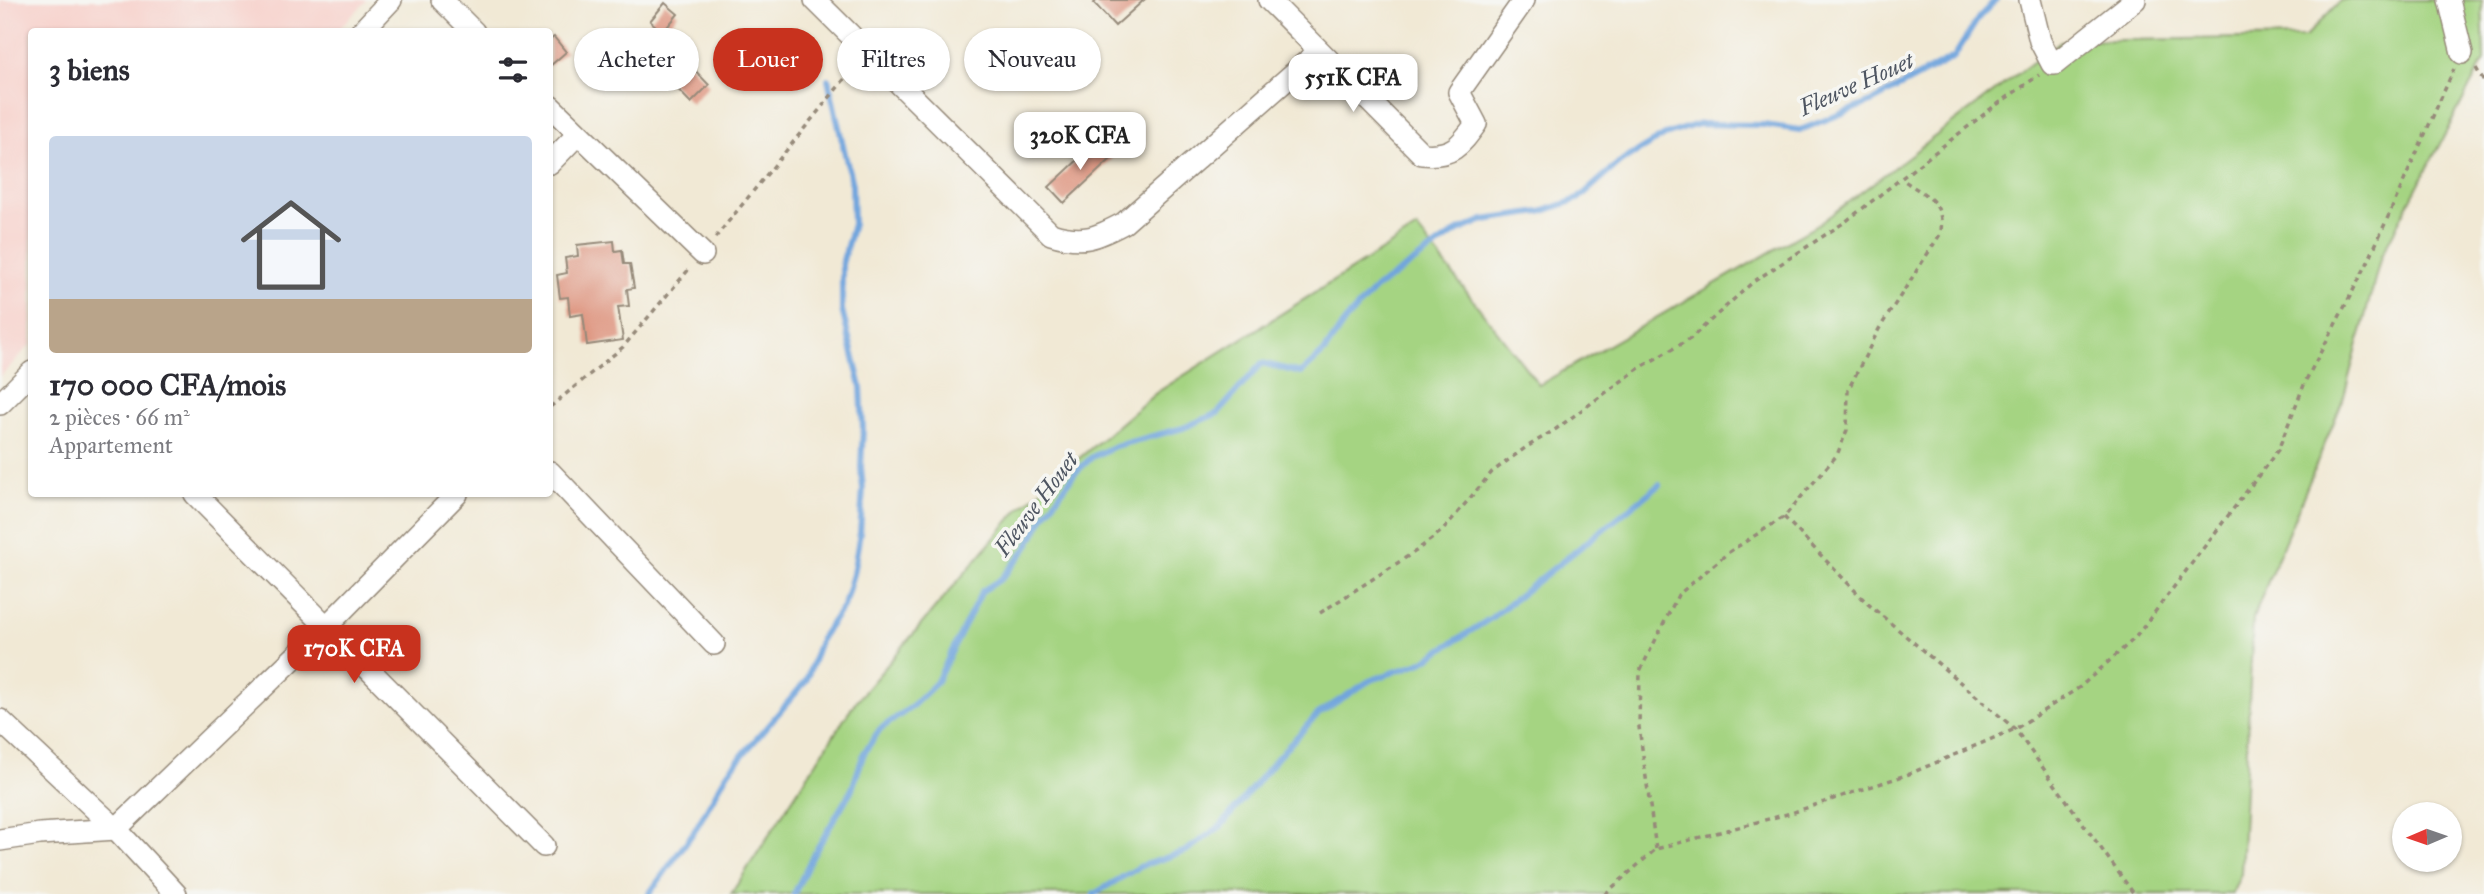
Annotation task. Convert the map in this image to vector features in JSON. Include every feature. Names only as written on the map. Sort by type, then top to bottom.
[{"type":"street","points":[[365,28],[391,0]]},
{"type":"street","points":[[442,0],[470,28]]},
{"type":"street","points":[[814,0],[1051,234],[1069,240],[1098,237],[1124,223],[1320,51]]},
{"type":"street","points":[[1269,0],[1422,154],[1450,152],[1459,148],[1476,124],[1458,92],[1524,0]]},
{"type":"street","points":[[2030,0],[2040,41],[2050,62],[2055,64],[2135,0]]},
{"type":"street","points":[[2449,0],[2462,53]]},
{"type":"street","points":[[553,109],[703,254]]},
{"type":"street","points":[[553,160],[578,134]]},
{"type":"street","points":[[0,404],[28,376]]},
{"type":"street","points":[[553,475],[714,645]]},
{"type":"street","points":[[198,497],[544,846]]},
{"type":"street","points":[[0,840],[40,834],[116,830],[326,627],[454,497]]},
{"type":"street","points":[[0,720],[116,830],[176,894]]},
{"type":"path","points":[[1605,894],[1656,849],[1791,813],[1909,774],[2015,729],[2080,687],[2135,638],[2278,450],[2306,380],[2367,264],[2462,53]]},
{"type":"path","points":[[1320,612],[1416,551],[1443,530],[1492,472],[1638,369],[1690,339],[1753,282],[1845,222],[1992,108],[2055,64]]},
{"type":"path","points":[[1656,849],[1639,727],[1640,671],[1678,595],[1730,552],[1784,517],[1837,455],[1847,430],[1848,390],[1879,329],[1941,233],[1943,216],[1937,205],[1902,179]]},
{"type":"path","points":[[1784,517],[1867,603],[2015,729],[2134,894]]},
{"type":"shaded area","points":[[0,0],[367,0],[340,28],[28,28],[28,347],[0,377]]},
{"type":"green space","points":[[2341,0],[2482,0],[2484,60],[2381,256],[2343,400],[2253,618],[2241,874],[2232,894],[731,894],[854,704],[1018,510],[1156,393],[1417,228],[1539,385],[1819,224],[2061,41],[2305,37]]},
{"type":"building","points":[[1097,0],[1144,0],[1115,26],[1094,3]]},
{"type":"building","points":[[665,3],[678,14],[666,28],[658,28],[650,21]]},
{"type":"building","points":[[553,38],[566,52],[553,63]]},
{"type":"building","points":[[699,74],[709,85],[691,103],[680,91],[699,91]]},
{"type":"building","points":[[1097,142],[1112,158],[1064,203],[1049,187]]},
{"type":"building","points":[[614,241],[615,251],[622,250],[624,264],[630,264],[634,288],[627,289],[629,306],[618,307],[623,340],[587,345],[583,314],[570,316],[568,297],[560,298],[557,275],[567,273],[565,258],[578,256],[577,245]]},
{"type":"waterway","name":"Fleuve Houet","points":[[794,894],[812,857],[852,789],[864,753],[880,729],[910,708],[936,683],[982,591],[1001,579],[1026,549],[1045,515],[1075,473],[1092,457],[1115,446],[1183,428],[1218,413],[1262,363],[1301,373],[1324,352],[1345,321],[1375,289],[1456,232],[1484,220],[1541,212],[1578,199],[1620,162],[1665,135],[1698,124],[1764,125],[1800,130],[1871,102],[1954,57],[1979,17],[1996,0]]},
{"type":"waterway","points":[[649,894],[695,830],[728,772],[806,681],[821,638],[844,605],[853,574],[860,533],[863,429],[861,387],[842,310],[842,264],[853,224],[852,185],[828,79]]},
{"type":"waterway","points":[[1094,894],[1141,866],[1186,851],[1221,826],[1277,758],[1318,714],[1369,681],[1422,662],[1491,618],[1659,485]]}]
